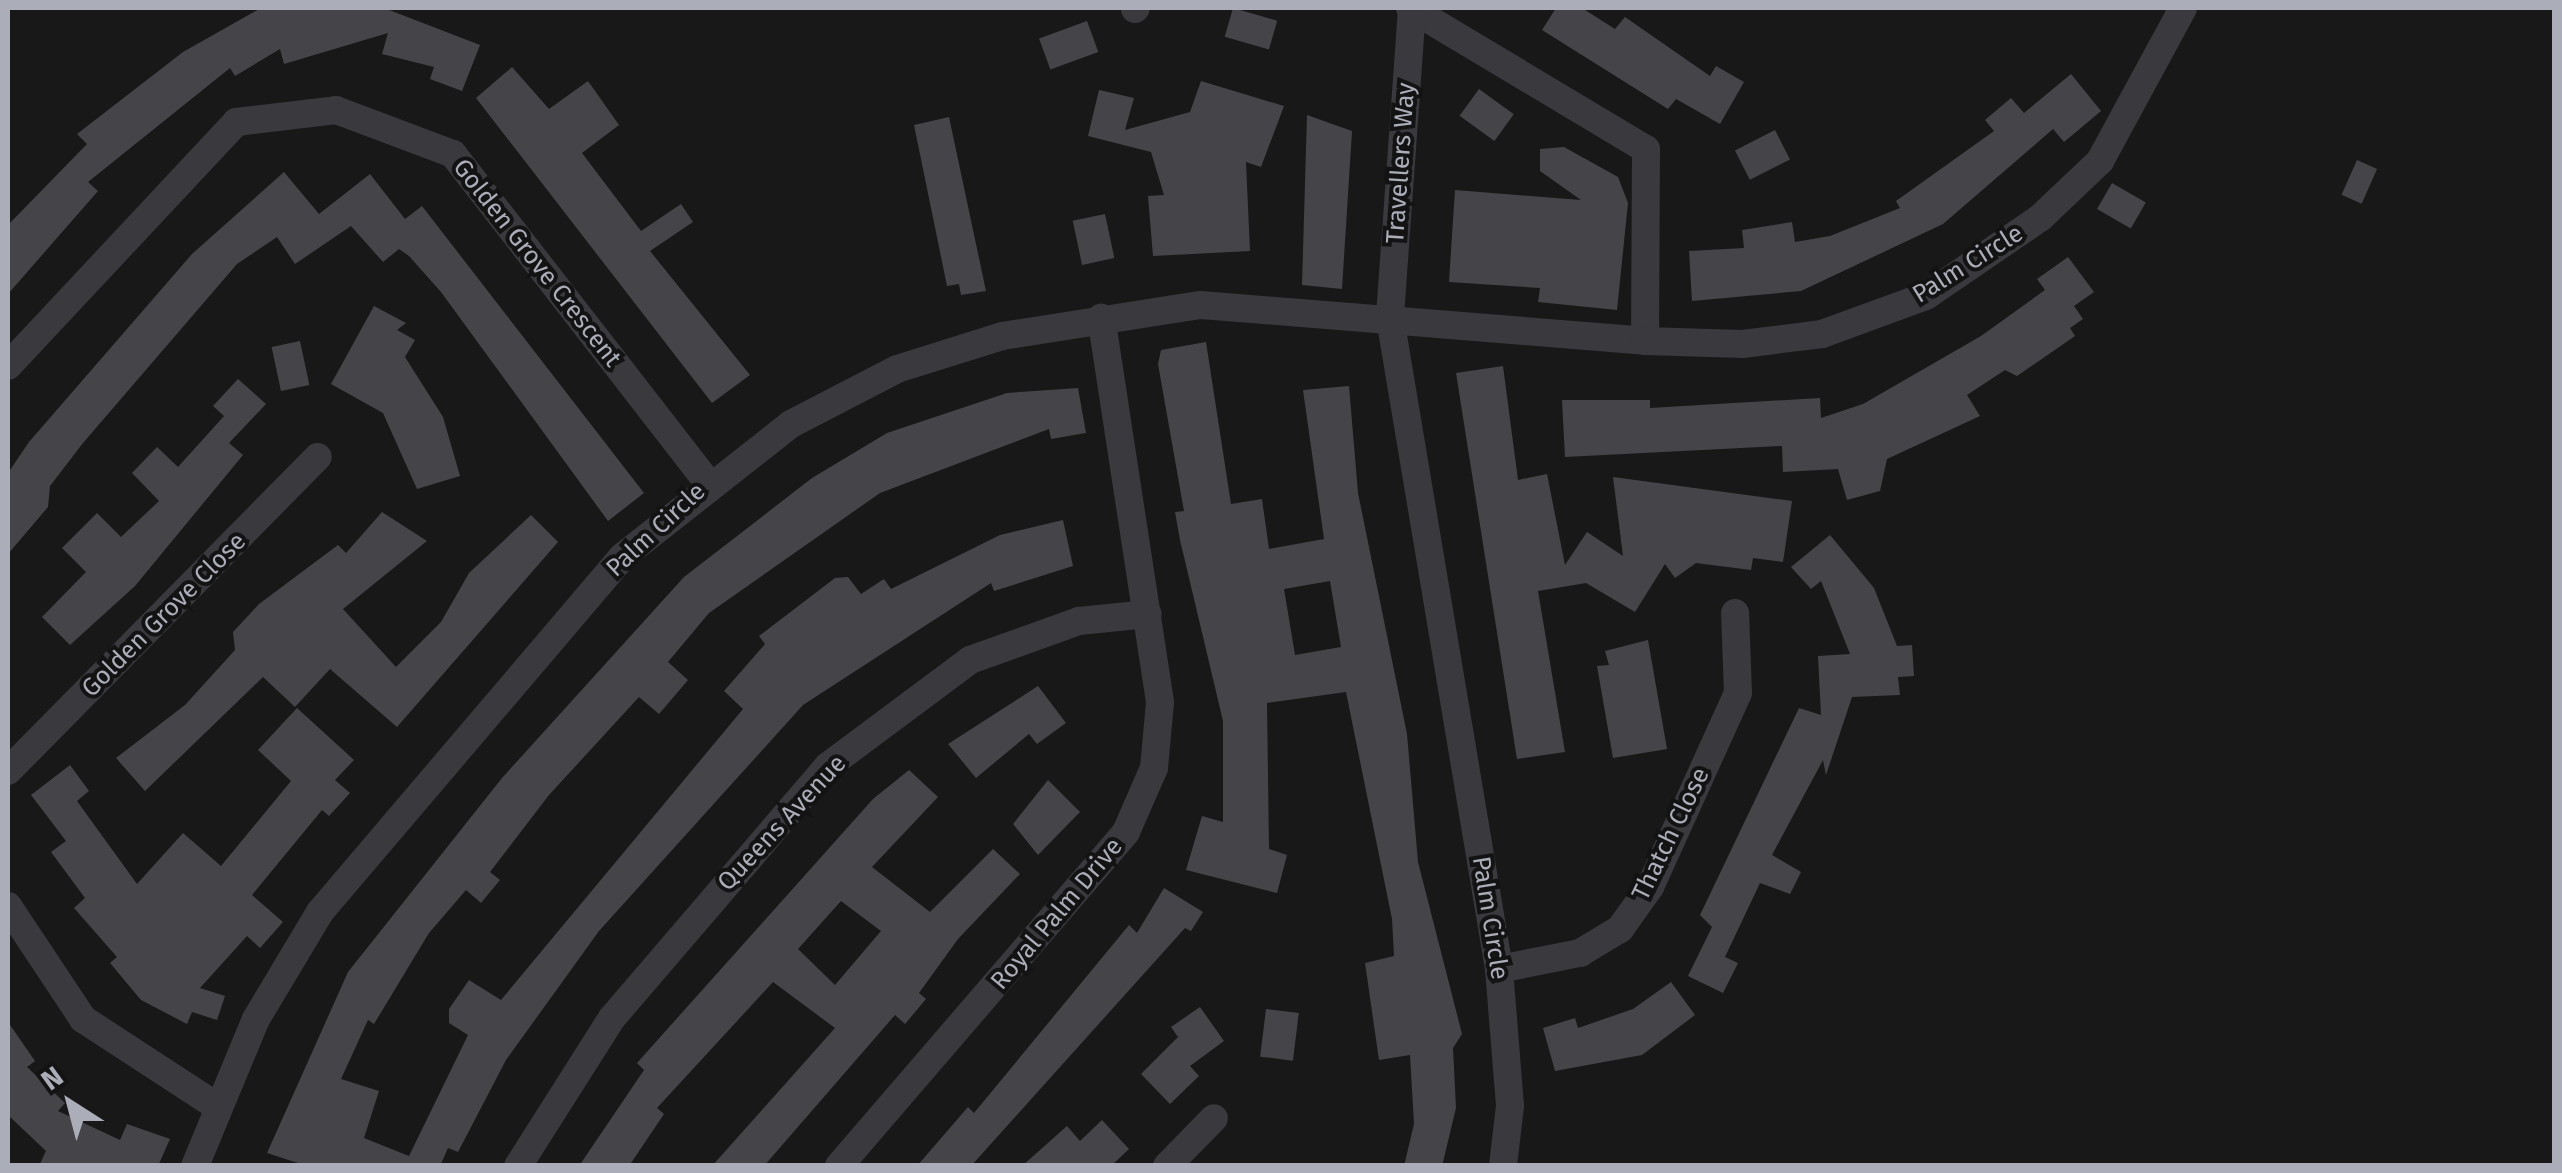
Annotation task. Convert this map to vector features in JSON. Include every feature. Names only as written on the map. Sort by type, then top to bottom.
[{"type":"street","name":"Travellers Way","points":[[1390,318],[1411,8]]},
{"type":"street","points":[[1411,8],[1646,149],[1645,340]]},
{"type":"street","name":"Palm Circle","points":[[195,1166],[256,1019],[320,912],[622,557],[707,482],[897,369],[1101,318],[1202,306],[1645,340],[1742,344],[1822,334],[1926,296],[2040,218],[2100,161],[2183,8]]},
{"type":"street","name":"Golden Grove Crescent","points":[[8,366],[236,122],[336,110],[453,154],[707,482]]},
{"type":"street","name":"Royal Palm Drive","points":[[839,1166],[1126,832],[1154,768],[1160,702],[1101,318]]},
{"type":"street","name":"Palm Circle","points":[[1390,318],[1499,969],[1510,1106],[1502,1166]]},
{"type":"street","name":"Golden Grove Close","points":[[8,771],[318,457]]},
{"type":"street","name":"Thatch Close","points":[[1499,969],[1580,953],[1620,928],[1650,887],[1738,693],[1735,613]]},
{"type":"street","name":"Queens Avenue","points":[[518,1166],[612,1018],[828,766],[970,660],[1079,621],[1148,614]]},
{"type":"street","points":[[8,906],[83,1019],[218,1108]]},
{"type":"street","points":[[1167,1166],[1214,1118]]},
{"type":"building","points":[[261,8],[384,8],[480,45],[462,91],[430,79],[434,67],[382,54],[388,33],[284,64],[280,49],[235,76],[230,68],[88,182],[98,191],[8,294],[8,225],[87,144],[77,134],[183,52]]},
{"type":"building","points":[[1233,8],[1277,21],[1269,50],[1225,37]]},
{"type":"building","points":[[1556,8],[1582,8],[1615,29],[1625,17],[1710,76],[1716,66],[1744,82],[1720,124],[1676,99],[1668,109],[1542,30]]},
{"type":"building","points":[[1087,21],[1098,52],[1050,69],[1039,38]]},
{"type":"building","points":[[512,67],[549,109],[588,81],[619,125],[582,153],[641,231],[681,204],[693,222],[650,251],[750,375],[712,403],[476,98]]},
{"type":"building","points":[[2071,74],[2101,111],[2064,142],[2053,129],[1943,224],[1801,291],[1692,301],[1689,251],[1744,248],[1742,230],[1792,222],[1795,242],[1830,236],[1900,208],[1896,201],[1994,131],[1985,120],[2011,98],[2024,113]]},
{"type":"building","points":[[1201,81],[1284,106],[1261,167],[1246,162],[1250,251],[1153,256],[1148,196],[1164,195],[1151,152],[1088,136],[1099,90],[1134,98],[1125,130],[1190,112]]},
{"type":"building","points":[[1479,89],[1514,114],[1494,141],[1460,116]]},
{"type":"building","points":[[1307,115],[1352,131],[1342,289],[1302,285]]},
{"type":"building","points":[[949,117],[986,291],[961,295],[959,284],[947,286],[914,125]]},
{"type":"building","points":[[1775,130],[1790,159],[1750,180],[1735,150]]},
{"type":"building","points":[[1564,147],[1618,177],[1628,203],[1617,310],[1538,302],[1540,288],[1449,282],[1455,190],[1581,200],[1540,171],[1540,149]]},
{"type":"building","points":[[2357,160],[2377,169],[2362,204],[2342,195]]},
{"type":"building","points":[[284,172],[319,214],[370,174],[405,219],[422,206],[644,493],[608,521],[441,292],[399,249],[383,262],[351,226],[295,264],[277,237],[237,264],[83,443],[50,486],[48,507],[8,554],[8,473],[29,442],[192,254]]},
{"type":"building","points":[[2112,183],[2146,202],[2131,228],[2097,209]]},
{"type":"building","points":[[1105,214],[1114,258],[1082,265],[1073,221]]},
{"type":"building","points":[[2068,257],[2094,292],[2074,306],[2083,319],[2070,328],[2075,336],[2017,376],[2005,370],[1967,395],[1980,416],[1887,459],[1880,491],[1847,500],[1838,469],[1783,472],[1782,446],[1565,457],[1562,400],[1650,400],[1650,408],[1820,398],[1821,418],[1863,404],[1981,336],[2045,290],[2037,279]]},
{"type":"building","points":[[374,306],[406,323],[397,330],[415,340],[405,357],[443,417],[460,476],[417,489],[383,413],[331,384]]},
{"type":"building","points":[[300,341],[309,385],[281,391],[272,347]]},
{"type":"building","points":[[1206,342],[1231,504],[1262,499],[1269,549],[1324,539],[1303,390],[1349,386],[1358,493],[1407,734],[1418,862],[1462,1034],[1453,1048],[1456,1108],[1442,1166],[1404,1166],[1414,1124],[1410,1055],[1379,1060],[1365,963],[1394,956],[1392,919],[1346,692],[1267,703],[1269,849],[1287,855],[1277,893],[1186,870],[1202,816],[1223,822],[1223,721],[1175,512],[1184,511],[1158,364],[1161,350]],"holes":[[[1330,581],[1341,647],[1295,655],[1284,589]]]},
{"type":"building","points":[[1503,366],[1518,480],[1547,474],[1565,565],[1587,532],[1623,556],[1613,477],[1792,501],[1783,562],[1753,558],[1751,570],[1696,563],[1675,578],[1665,564],[1635,612],[1586,583],[1538,591],[1565,752],[1517,759],[1456,373]]},
{"type":"building","points":[[238,379],[266,404],[229,443],[243,455],[135,586],[70,645],[42,617],[86,572],[62,548],[97,513],[121,537],[159,501],[132,473],[157,447],[178,467],[224,416],[213,406]]},
{"type":"building","points":[[1078,388],[1086,433],[1051,439],[1049,429],[880,493],[709,613],[668,662],[688,680],[659,714],[639,697],[549,795],[490,872],[500,880],[481,903],[466,890],[429,933],[374,1024],[368,1020],[341,1079],[379,1091],[364,1138],[409,1156],[468,1035],[449,1023],[449,1009],[469,980],[501,1000],[743,709],[724,691],[765,644],[759,636],[835,578],[848,577],[861,594],[884,579],[891,589],[1000,535],[1063,520],[1073,566],[994,591],[991,583],[803,705],[599,931],[506,1060],[458,1152],[448,1148],[440,1166],[307,1166],[267,1153],[348,972],[502,778],[684,577],[812,478],[887,433],[1007,393]]},
{"type":"building","points":[[382,512],[427,541],[343,609],[396,667],[441,622],[469,573],[531,515],[558,542],[397,727],[330,669],[295,707],[263,677],[145,791],[116,758],[185,705],[235,650],[233,632],[259,604],[338,545],[346,553]]},
{"type":"building","points":[[1830,535],[1874,588],[1897,646],[1912,645],[1914,676],[1898,677],[1900,695],[1852,697],[1826,775],[1823,760],[1772,855],[1801,872],[1790,894],[1760,883],[1725,957],[1738,963],[1723,993],[1688,976],[1712,927],[1700,915],[1799,708],[1821,715],[1818,656],[1850,654],[1821,581],[1811,589],[1791,567]]},
{"type":"building","points":[[1648,640],[1667,749],[1613,758],[1597,666],[1609,665],[1605,651]]},
{"type":"building","points":[[1038,686],[1066,723],[1037,744],[1029,734],[976,778],[948,744]]},
{"type":"building","points":[[297,708],[354,760],[335,780],[350,793],[329,816],[322,810],[252,895],[283,922],[260,948],[247,936],[200,988],[225,996],[217,1020],[192,1012],[187,1024],[141,1000],[110,963],[117,957],[74,908],[85,898],[51,852],[66,841],[31,795],[70,765],[89,791],[77,801],[137,884],[183,833],[221,866],[291,781],[258,750]]},
{"type":"building","points":[[909,770],[938,797],[872,867],[930,912],[993,849],[1020,874],[958,939],[919,993],[926,999],[905,1024],[895,1015],[764,1166],[712,1166],[835,1028],[773,982],[657,1108],[664,1114],[629,1166],[579,1166],[644,1070],[637,1063],[873,799]],"holes":[[[841,901],[881,931],[835,985],[798,949]]]},
{"type":"building","points":[[1048,780],[1080,812],[1038,855],[1013,824]]},
{"type":"building","points":[[1164,888],[1203,912],[1191,931],[1185,928],[971,1166],[917,1166],[968,1107],[974,1113],[1129,925],[1137,933]]},
{"type":"building","points":[[1671,982],[1695,1015],[1642,1055],[1555,1071],[1543,1028],[1575,1018],[1578,1028],[1633,1009]]},
{"type":"building","points":[[1200,1007],[1224,1041],[1190,1066],[1199,1076],[1170,1104],[1141,1074],[1178,1037],[1171,1027]]},
{"type":"building","points":[[1266,1009],[1299,1013],[1293,1061],[1260,1057]]},
{"type":"building","points":[[8,1022],[35,1061],[27,1067],[65,1103],[58,1111],[120,1140],[127,1124],[170,1139],[158,1166],[39,1166],[46,1151],[8,1115]]},
{"type":"building","points":[[1102,1120],[1129,1149],[1111,1166],[1022,1166],[1067,1126],[1080,1141]]}]
